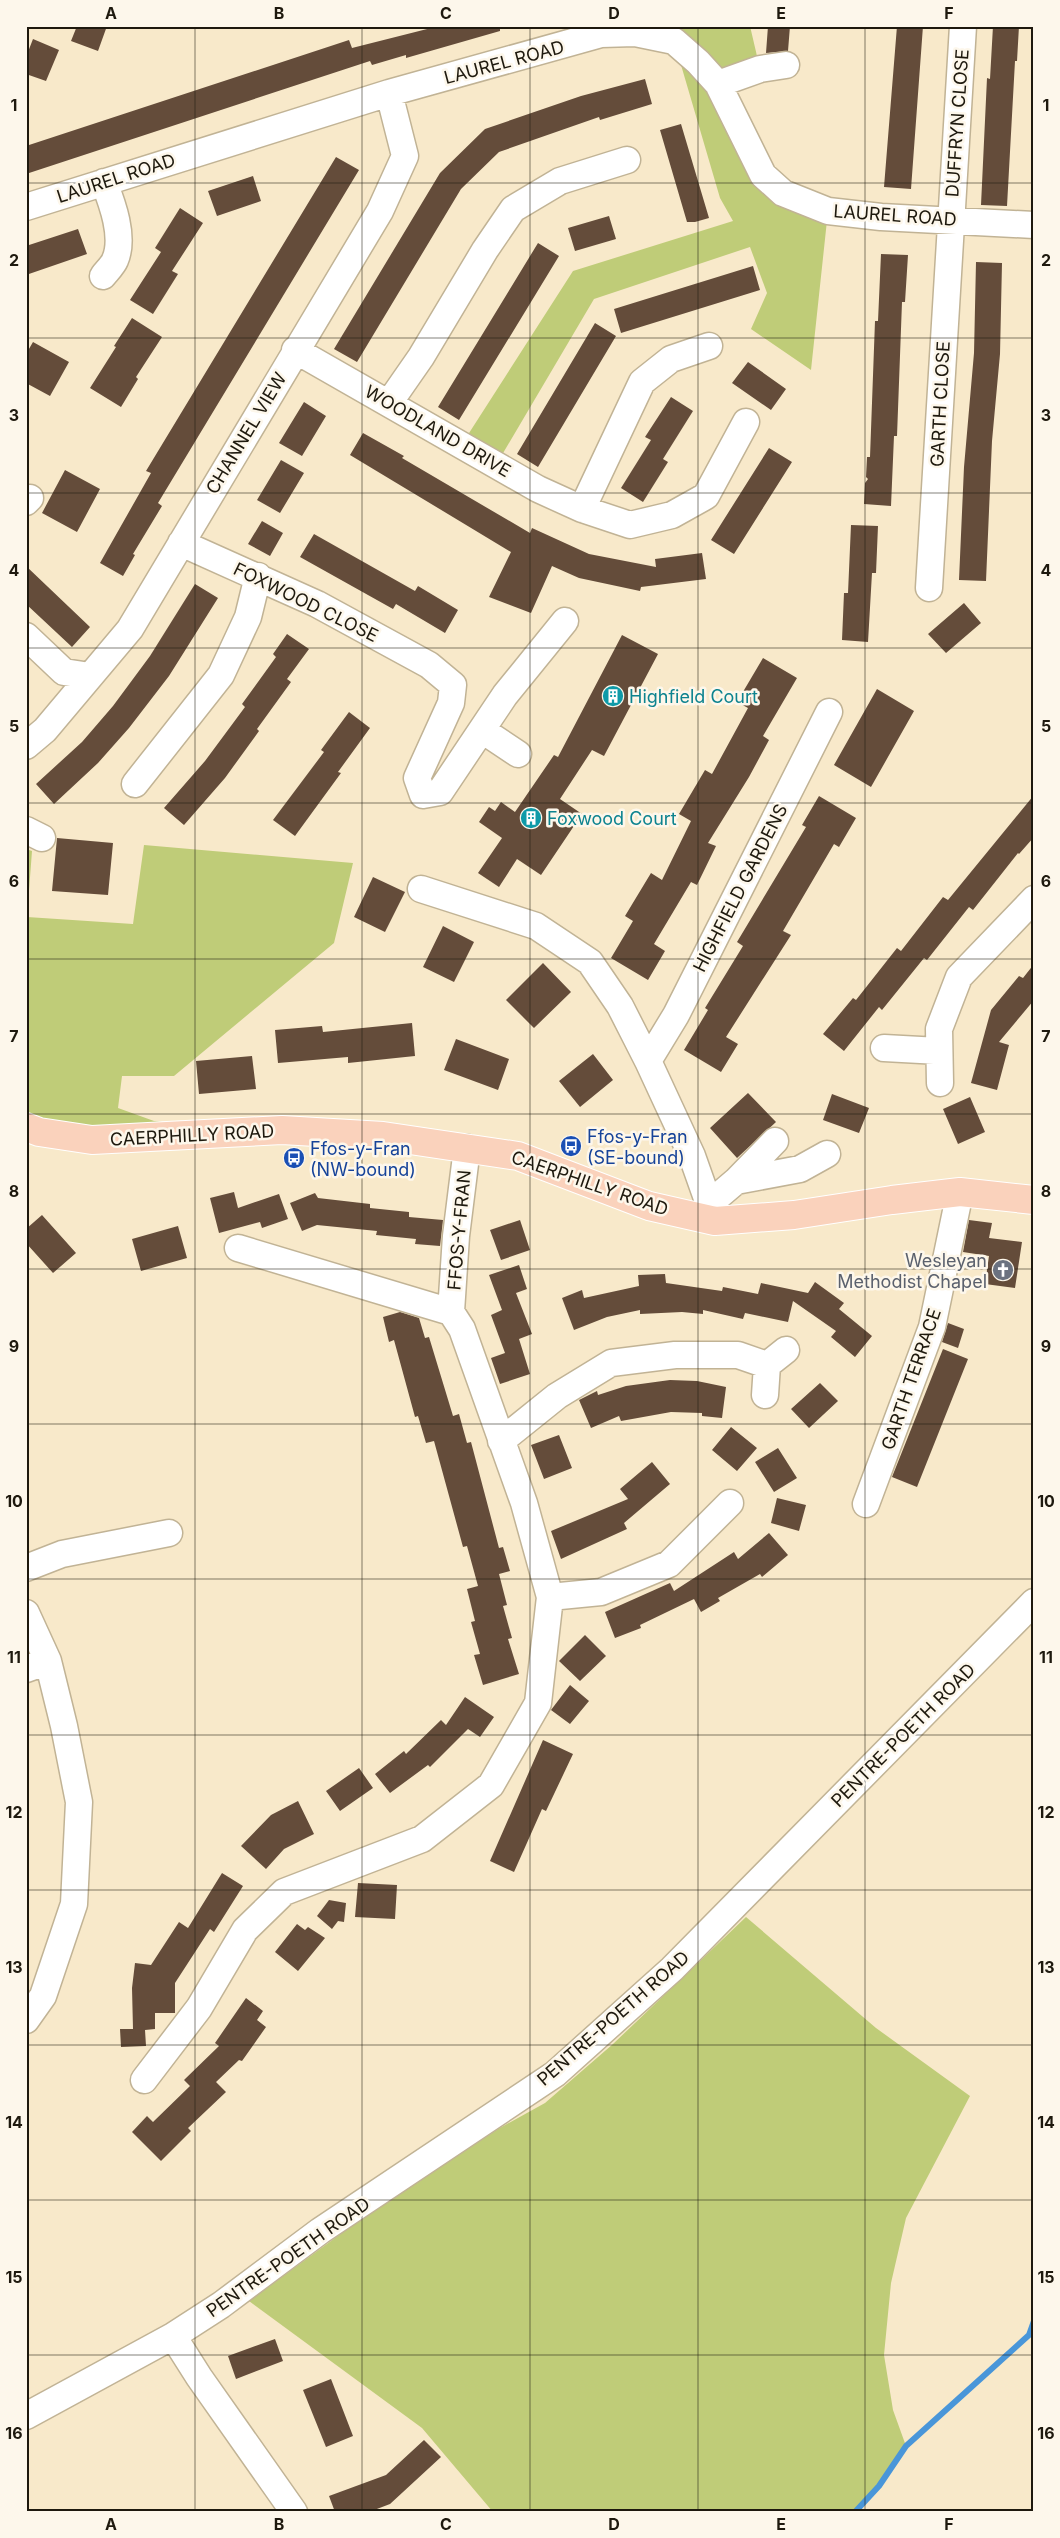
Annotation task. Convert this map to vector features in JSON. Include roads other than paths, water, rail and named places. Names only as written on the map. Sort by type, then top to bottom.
[{"type":"main road","name":"CAERPHILLY ROAD","points":[[26,1127],[39,1132],[92,1140],[282,1130],[384,1136],[518,1156],[649,1206],[712,1213],[794,1215],[960,1192],[1034,1200]]},
{"type":"street","name":"DUFFRYN CLOSE","points":[[950,220],[963,26]]},
{"type":"street","name":"LAUREL ROAD","points":[[26,207],[389,93],[601,34],[636,33],[674,41],[698,62],[718,84],[763,175],[784,192],[828,211],[1034,225]]},
{"type":"street","points":[[718,84],[760,69],[786,65]]},
{"type":"street","name":"CHANNEL VIEW","points":[[26,746],[45,730],[130,629],[295,350],[380,211],[405,156],[389,93]]},
{"type":"street","points":[[390,403],[421,357],[485,250],[513,208],[560,181],[627,160]]},
{"type":"street","points":[[103,276],[116,259],[118,231],[114,208],[104,182]]},
{"type":"street","name":"GARTH CLOSE","points":[[929,588],[950,220]]},
{"type":"street","points":[[582,509],[642,382],[671,359],[709,346]]},
{"type":"street","name":"WOODLAND DRIVE","points":[[295,350],[538,489],[582,509],[630,525],[672,516],[706,496],[746,422]]},
{"type":"street","name":"FOXWOOD CLOSE","points":[[181,543],[258,576],[316,604],[429,665],[453,685],[450,703],[417,778],[423,795],[440,792],[482,730]]},
{"type":"street","points":[[135,784],[221,675],[248,617],[258,576]]},
{"type":"street","points":[[518,754],[482,730],[506,695],[565,621]]},
{"type":"street","points":[[26,636],[64,672],[90,676]]},
{"type":"street","name":"HIGHFIELD GARDENS","points":[[648,1061],[676,1015],[829,712]]},
{"type":"street","points":[[421,889],[536,926],[590,962],[620,1006],[648,1061],[692,1156],[712,1213]]},
{"type":"street","points":[[940,1084],[939,1029],[959,977],[1034,899]]},
{"type":"street","points":[[884,1048],[939,1051]]},
{"type":"street","points":[[712,1213],[736,1181],[775,1141]]},
{"type":"street","name":"FFOS-Y-FRAN","points":[[144,2080],[199,2008],[245,1930],[284,1892],[422,1839],[491,1785],[538,1703],[550,1597],[524,1503],[462,1329],[451,1312],[456,1236],[467,1148]]},
{"type":"street","points":[[736,1181],[800,1170],[827,1154]]},
{"type":"street","name":"GARTH TERRACE","points":[[866,1504],[932,1327],[960,1192]]},
{"type":"street","name":"FFOS-Y-FRAN","points":[[238,1248],[451,1312]]},
{"type":"street","points":[[501,1441],[557,1396],[610,1363],[675,1355],[777,1357],[765,1395]]},
{"type":"street","points":[[550,1597],[602,1592],[669,1564],[730,1503]]},
{"type":"street","points":[[26,1568],[62,1554],[169,1533]]},
{"type":"street","name":"PENTRE-POETH ROAD","points":[[26,2416],[173,2336],[221,2305],[320,2232],[555,2074],[672,1969],[1031,1610]]},
{"type":"street","points":[[26,1613],[37,1665],[64,1726],[78,1802],[74,1904],[43,1996],[26,2020]]},
{"type":"street","points":[[173,2336],[198,2377],[294,2512]]},
{"type":"waterway","points":[[855,2512],[879,2486],[906,2446],[1029,2335],[1034,2321]]},
{"type":"place","name":"Highfield Court","points":[[613,696]]},
{"type":"place","name":"Foxwood Court","points":[[531,818]]},
{"type":"place","name":"Ffos-y-Fran (SE-bound)","points":[[571,1146]]},
{"type":"place","name":"Ffos-y-Fran (NW-bound)","points":[[294,1158]]},
{"type":"place","name":"Wesleyan Methodist Chapel","points":[[1003,1270]]}]
